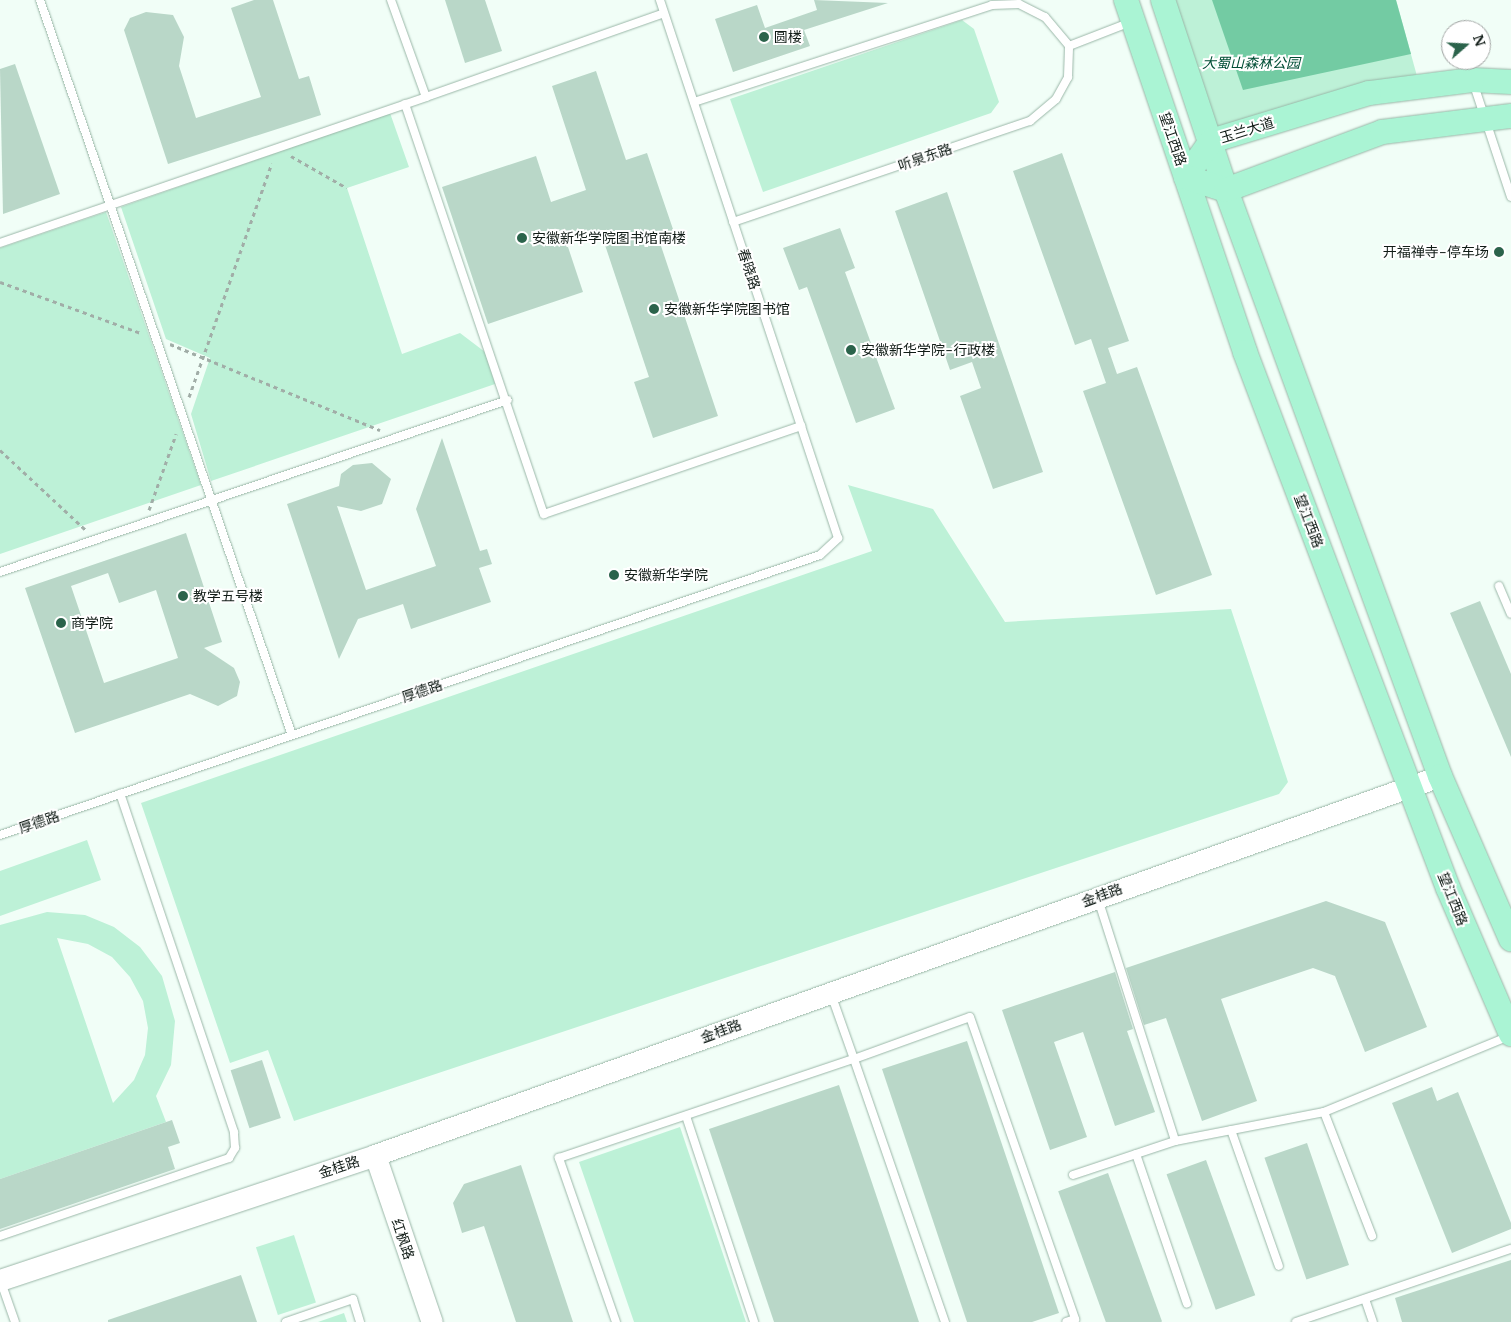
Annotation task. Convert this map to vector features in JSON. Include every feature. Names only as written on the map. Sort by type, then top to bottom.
[{"type":"main road","points":[[1163,0],[1226,190],[1440,776],[1511,939]]},
{"type":"main road","name":"望江西路","points":[[1129,11],[1245,352],[1410,786],[1511,1035]]},
{"type":"main road","name":"玉兰大道","points":[[1186,178],[1211,141],[1369,93],[1472,80],[1511,82]]},
{"type":"main road","points":[[1186,178],[1226,190],[1382,132],[1511,116]]},
{"type":"street","name":"金桂路","points":[[0,1280],[375,1155],[1440,776]]},
{"type":"street","name":"红枫路","points":[[375,1155],[432,1322]]},
{"type":"lane","points":[[40,0],[292,735]]},
{"type":"lane","points":[[391,0],[426,97]]},
{"type":"lane","name":"春晓路","points":[[660,0],[838,538]]},
{"type":"lane","points":[[694,102],[992,5],[1019,4],[1045,17],[1069,46],[1129,11]]},
{"type":"lane","points":[[0,243],[664,13]]},
{"type":"lane","name":"听泉东路","points":[[733,222],[1030,121],[1056,99],[1068,76],[1069,46]]},
{"type":"lane","points":[[1472,80],[1511,197]]},
{"type":"lane","points":[[405,104],[508,400],[544,514],[801,426]]},
{"type":"lane","points":[[0,572],[508,400]]},
{"type":"lane","name":"厚德路","points":[[1,833],[820,555],[838,538]]},
{"type":"lane","points":[[1499,586],[1511,614]]},
{"type":"lane","points":[[0,1236],[229,1158],[235,1148],[234,1132],[120,794]]},
{"type":"lane","points":[[1097,897],[1175,1141]]},
{"type":"lane","points":[[830,992],[945,1322]]},
{"type":"lane","points":[[616,1322],[559,1158],[854,1059],[970,1017],[1075,1319],[1066,1322]]},
{"type":"lane","points":[[1073,1175],[1175,1141],[1324,1112],[1511,1035]]},
{"type":"lane","points":[[1324,1112],[1372,1236]]},
{"type":"lane","points":[[686,1116],[754,1322]]},
{"type":"lane","points":[[1231,1130],[1279,1266]]},
{"type":"lane","points":[[1136,1154],[1187,1304]]},
{"type":"lane","points":[[1296,1322],[1511,1249]]},
{"type":"lane","points":[[0,1280],[15,1322]]},
{"type":"lane","points":[[286,1322],[352,1299],[360,1322]]},
{"type":"lane","points":[[1365,1299],[1373,1322]]},
{"type":"path","points":[[144,522],[277,148],[347,188]]},
{"type":"path","points":[[0,282],[155,338],[396,437]]},
{"type":"path","points":[[0,450],[96,539]]},
{"type":"green space","name":"大蜀山森林公园","points":[[1163,0],[1396,0],[1420,87],[1211,141]]},
{"type":"green space","points":[[1212,0],[1396,0],[1411,54],[1243,90]]},
{"type":"green space","points":[[962,20],[974,29],[999,102],[991,113],[763,192],[730,99]]},
{"type":"green space","points":[[390,113],[409,167],[347,188],[402,354],[460,333],[485,352],[495,384],[211,481],[191,414],[210,358],[166,339],[121,207]]},
{"type":"green space","points":[[106,212],[201,485],[0,554],[0,248]]},
{"type":"green space","points":[[848,485],[933,509],[1005,622],[1231,609],[1288,782],[1279,794],[294,1121],[268,1050],[230,1063],[141,803],[872,551]]},
{"type":"green space","points":[[87,840],[101,880],[0,916],[0,871]]},
{"type":"green space","points":[[47,912],[85,915],[114,927],[140,947],[162,976],[175,1021],[171,1065],[156,1096],[166,1122],[0,1179],[0,925]],"holes":[[[57,938],[88,944],[112,957],[130,977],[143,1001],[148,1028],[145,1055],[134,1080],[113,1103]]]},
{"type":"green space","points":[[680,1127],[746,1322],[634,1322],[579,1162]]},
{"type":"green space","points":[[294,1235],[316,1303],[278,1315],[256,1247]]},
{"type":"green space","points":[[344,1313],[347,1322],[318,1322]]},
{"type":"building","points":[[254,0],[273,0],[299,79],[309,76],[321,115],[168,164],[124,30],[130,18],[146,12],[173,15],[184,37],[179,66],[196,118],[261,97],[231,8]]},
{"type":"building","points":[[445,0],[485,0],[502,51],[465,63]]},
{"type":"building","name":"圆楼","points":[[814,0],[888,3],[804,30],[810,46],[733,72],[715,19],[757,5],[765,28],[817,10]]},
{"type":"building","points":[[15,64],[60,194],[3,214],[0,69]]},
{"type":"building","points":[[596,71],[626,160],[647,153],[675,235],[659,240],[718,416],[653,438],[634,382],[649,377],[601,233],[567,244],[583,292],[488,324],[442,187],[536,156],[551,202],[586,190],[552,86]]},
{"type":"building","points":[[1062,153],[1129,341],[1108,348],[1117,374],[1137,367],[1212,575],[1156,595],[1083,391],[1106,383],[1091,339],[1075,345],[1013,171]]},
{"type":"building","points":[[947,192],[1043,472],[993,489],[960,396],[981,388],[972,362],[950,370],[895,211]]},
{"type":"building","name":"安徽新华学院-行政楼","points":[[840,228],[855,268],[845,272],[895,409],[856,423],[807,287],[799,290],[783,248]]},
{"type":"building","points":[[442,438],[480,551],[487,549],[492,564],[479,568],[491,602],[411,629],[403,604],[358,619],[339,659],[287,504],[339,486],[341,474],[353,465],[372,463],[391,479],[382,504],[361,511],[337,506],[366,590],[436,566],[416,509]]},
{"type":"building","points":[[186,533],[222,642],[204,648],[234,668],[240,682],[237,696],[218,706],[190,694],[75,733],[25,588]],"holes":[[[108,573],[119,603],[156,590],[178,658],[104,683],[71,586]]]},
{"type":"building","points":[[1480,601],[1511,674],[1511,757],[1450,613]]},
{"type":"building","points":[[1326,901],[1385,922],[1427,1027],[1365,1052],[1335,976],[1313,968],[1221,999],[1257,1101],[1202,1121],[1166,1018],[1144,1025],[1126,968]]},
{"type":"building","points":[[1115,972],[1133,1029],[1127,1031],[1155,1112],[1115,1126],[1083,1032],[1054,1042],[1087,1137],[1050,1150],[1002,1010]]},
{"type":"building","points":[[967,1041],[1059,1313],[1032,1322],[967,1322],[882,1069]]},
{"type":"building","points":[[262,1060],[281,1118],[249,1128],[231,1070]]},
{"type":"building","points":[[839,1085],[919,1322],[774,1322],[709,1129]]},
{"type":"building","points":[[1432,1087],[1437,1101],[1458,1092],[1511,1223],[1511,1229],[1452,1253],[1392,1103]]},
{"type":"building","points":[[172,1120],[180,1143],[168,1147],[175,1169],[0,1229],[0,1179]]},
{"type":"building","points":[[1307,1143],[1349,1265],[1306,1280],[1264,1158]]},
{"type":"building","points":[[1206,1160],[1255,1295],[1216,1310],[1167,1174]]},
{"type":"building","points":[[521,1165],[573,1322],[516,1322],[484,1226],[462,1233],[453,1203],[464,1184]]},
{"type":"building","points":[[1108,1173],[1162,1321],[1106,1322],[1058,1191]]},
{"type":"building","points":[[1511,1260],[1511,1322],[1402,1322],[1395,1298]]},
{"type":"building","points":[[241,1275],[257,1322],[108,1322],[108,1320]]},
{"type":"place","name":"圆楼","points":[[764,37]]},
{"type":"place","name":"安徽新华学院图书馆南楼","points":[[522,238]]},
{"type":"place","name":"开福禅寺-停车场","points":[[1499,252]]},
{"type":"place","name":"安徽新华学院图书馆","points":[[654,309]]},
{"type":"place","name":"安徽新华学院-行政楼","points":[[851,350]]},
{"type":"place","name":"安徽新华学院","points":[[614,575]]},
{"type":"place","name":"教学五号楼","points":[[183,596]]},
{"type":"place","name":"商学院","points":[[61,623]]}]
